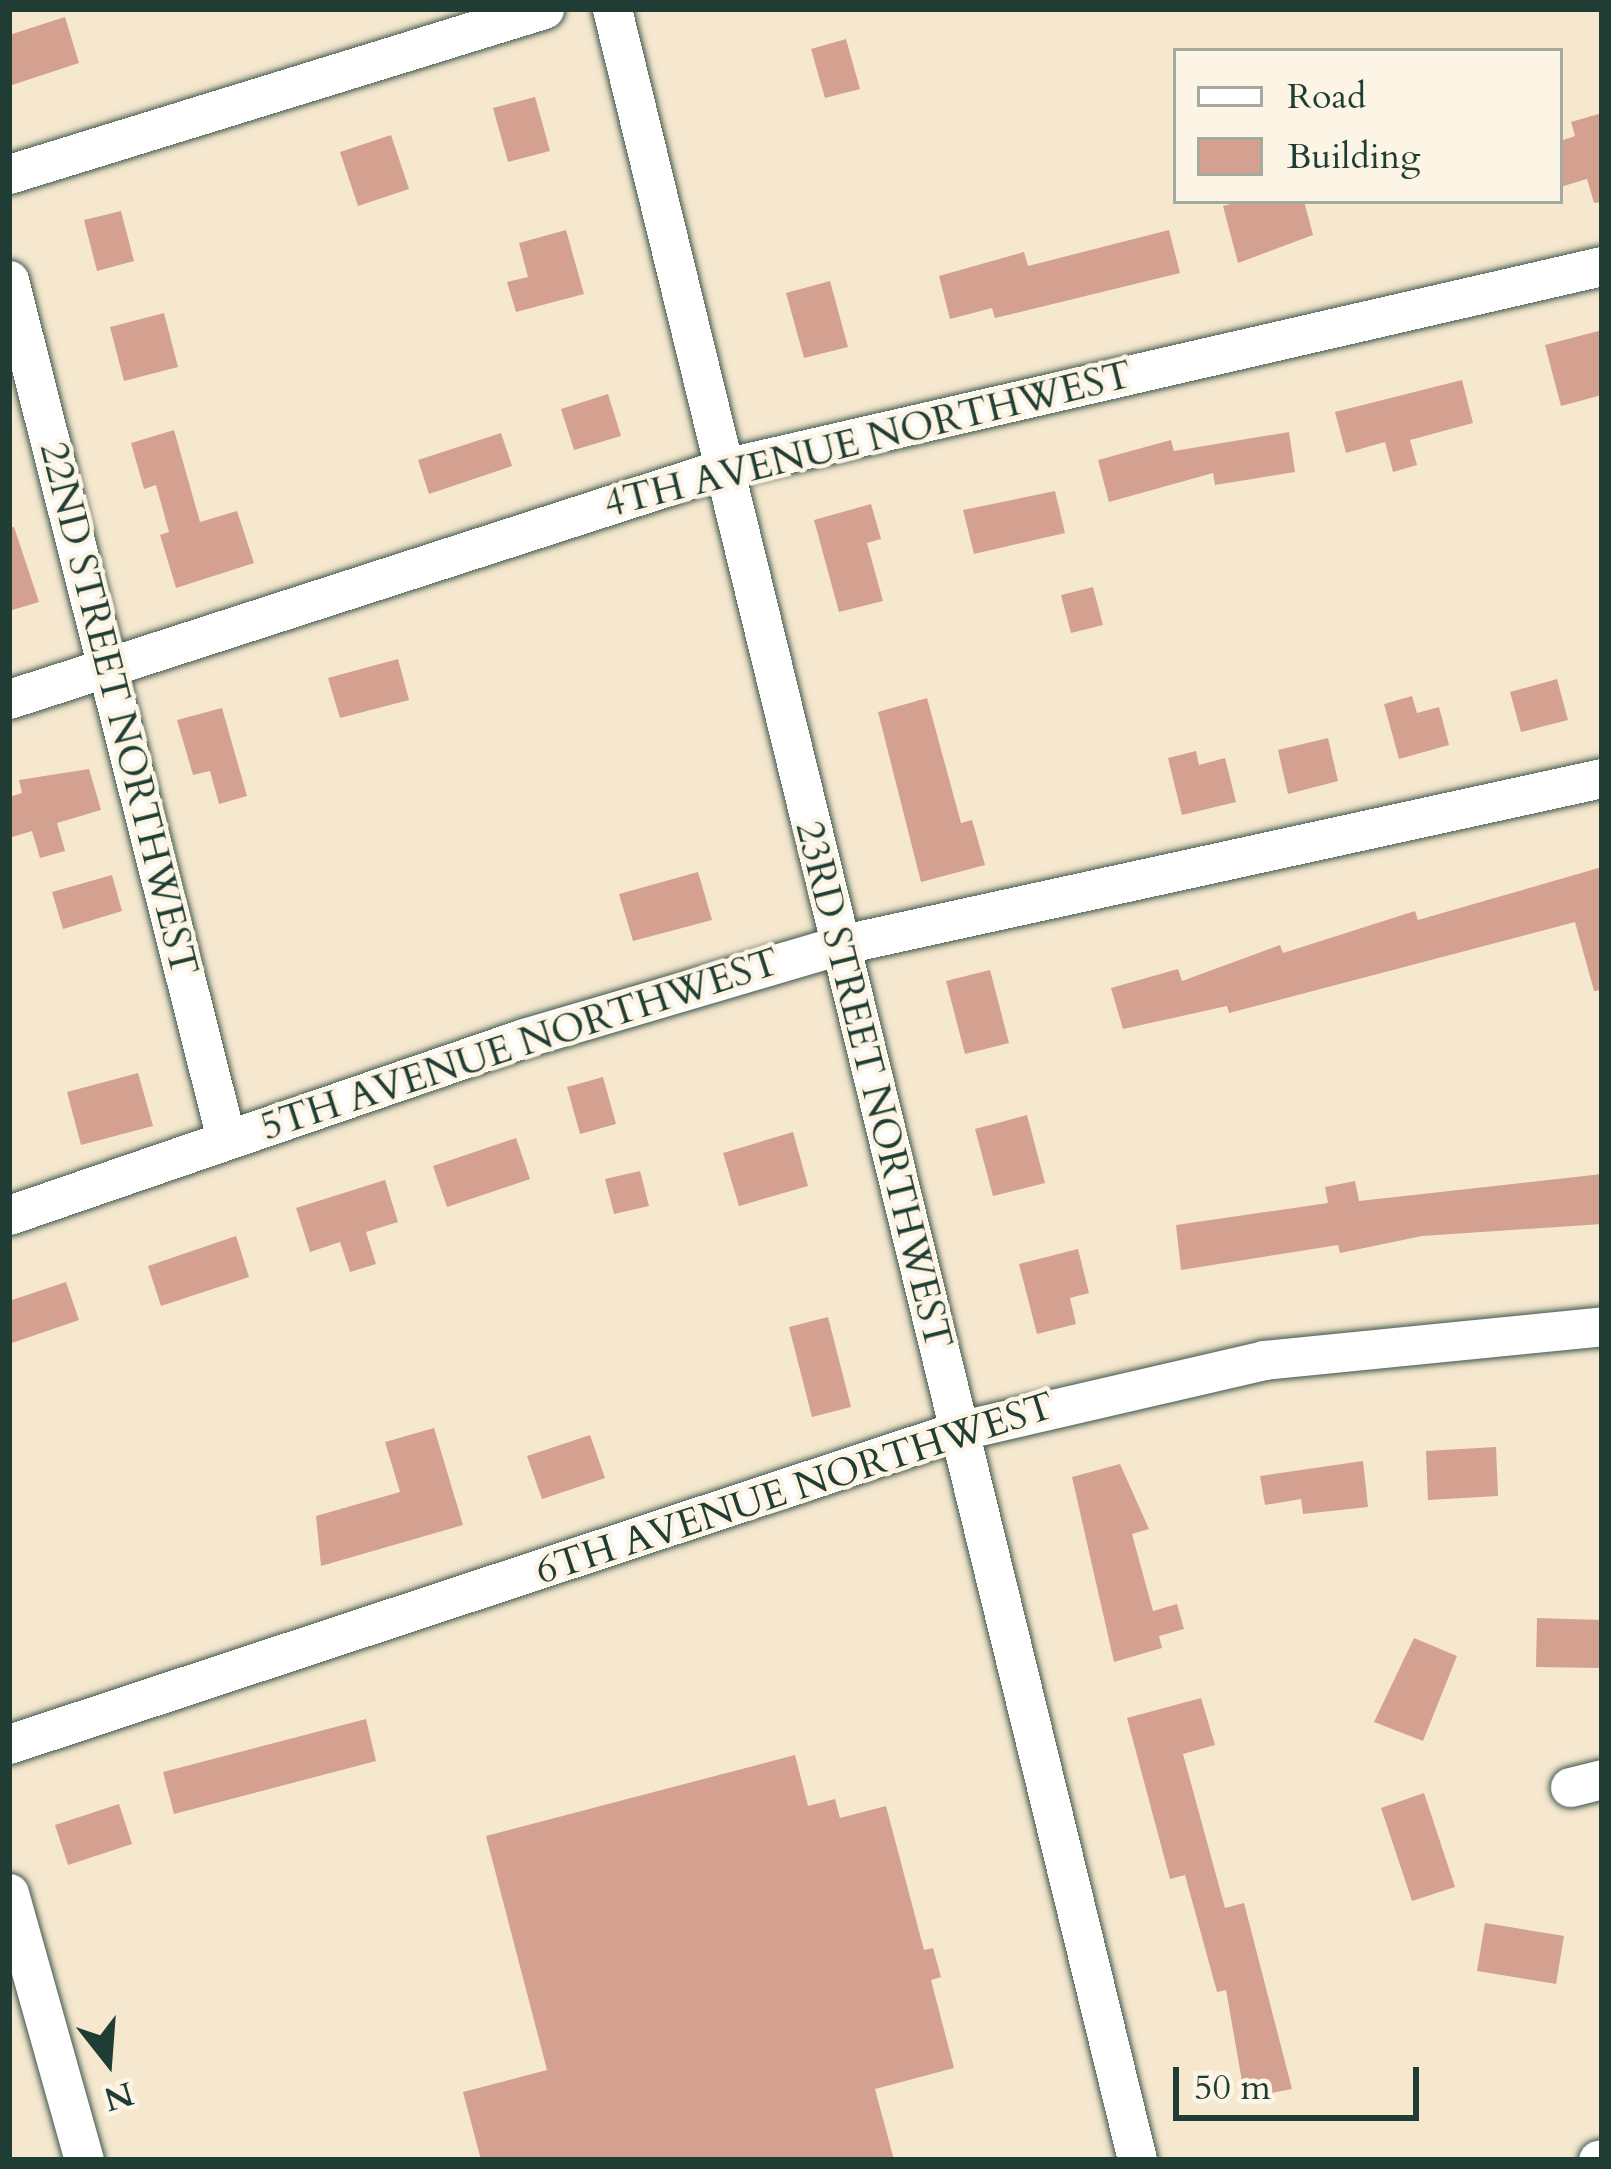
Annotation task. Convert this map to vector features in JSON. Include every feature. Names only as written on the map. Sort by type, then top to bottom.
[{"type":"street","points":[[9,174],[544,9]]},
{"type":"street","name":"23RD STREET NORTHWEST","points":[[612,9],[1137,2160]]},
{"type":"street","name":"4TH AVENUE NORTHWEST","points":[[9,699],[724,468],[1602,266]]},
{"type":"street","name":"22ND STREET NORTHWEST","points":[[9,280],[226,1139]]},
{"type":"street","name":"5TH AVENUE NORTHWEST","points":[[9,1215],[524,1038],[838,945],[1602,778]]},
{"type":"street","name":"6TH AVENUE NORTHWEST","points":[[9,1744],[957,1431],[1264,1360],[1602,1326]]},
{"type":"street","points":[[9,1893],[84,2160]]},
{"type":"building","points":[[65,17],[79,63],[9,86],[9,35]]},
{"type":"building","points":[[846,39],[860,89],[825,98],[811,49]]},
{"type":"building","points":[[535,97],[550,151],[508,162],[493,108]]},
{"type":"building","points":[[1602,113],[1602,202],[1594,203],[1587,179],[1563,186],[1563,140],[1575,136],[1571,122]]},
{"type":"building","points":[[391,135],[409,189],[358,206],[340,152]]},
{"type":"building","points":[[1305,204],[1313,235],[1238,263],[1223,206]]},
{"type":"building","points":[[121,211],[134,261],[97,271],[84,220]]},
{"type":"building","points":[[566,230],[584,294],[516,312],[507,282],[528,277],[519,243]]},
{"type":"building","points":[[1169,230],[1180,273],[995,318],[992,308],[950,319],[939,276],[1024,252],[1028,266]]},
{"type":"building","points":[[830,281],[848,347],[804,358],[786,293]]},
{"type":"building","points":[[164,313],[178,367],[124,381],[110,327]]},
{"type":"building","points":[[1602,330],[1602,395],[1561,406],[1545,345]]},
{"type":"building","points":[[1462,380],[1473,423],[1410,440],[1417,465],[1393,472],[1385,442],[1346,453],[1335,412]]},
{"type":"building","points":[[608,394],[621,436],[574,450],[561,409]]},
{"type":"building","points":[[174,430],[200,522],[237,511],[254,563],[176,588],[160,535],[169,532],[156,485],[144,489],[131,443]]},
{"type":"building","points":[[1289,432],[1295,472],[1215,485],[1213,473],[1109,502],[1098,460],[1171,440],[1174,451]]},
{"type":"building","points":[[501,433],[512,466],[429,494],[418,460]]},
{"type":"building","points":[[1055,491],[1065,533],[974,554],[963,510]]},
{"type":"building","points":[[871,504],[881,539],[867,543],[883,601],[839,612],[814,520]]},
{"type":"building","points":[[14,527],[39,602],[9,611],[9,528]]},
{"type":"building","points":[[1093,587],[1103,625],[1071,633],[1061,595]]},
{"type":"building","points":[[398,659],[409,700],[340,718],[328,678]]},
{"type":"building","points":[[1557,679],[1568,720],[1521,732],[1510,692]]},
{"type":"building","points":[[1412,696],[1417,713],[1439,707],[1449,745],[1399,759],[1384,704]]},
{"type":"building","points":[[927,698],[961,823],[972,820],[985,865],[921,882],[878,712]]},
{"type":"building","points":[[222,708],[247,796],[219,804],[210,771],[193,775],[177,720]]},
{"type":"building","points":[[1328,738],[1338,781],[1288,794],[1278,750]]},
{"type":"building","points":[[1196,751],[1199,765],[1225,758],[1236,802],[1182,815],[1168,758]]},
{"type":"building","points":[[89,769],[101,810],[57,823],[65,851],[40,858],[32,831],[9,838],[9,797],[22,793],[19,780]]},
{"type":"building","points":[[1602,867],[1602,990],[1594,991],[1575,922],[1229,1013],[1227,1006],[1123,1029],[1111,988],[1178,969],[1182,981],[1280,945],[1283,953],[1415,911],[1418,920]]},
{"type":"building","points":[[698,872],[712,920],[633,941],[619,894]]},
{"type":"building","points":[[112,875],[122,911],[63,929],[52,892]]},
{"type":"building","points":[[990,970],[1009,1043],[965,1054],[946,981]]},
{"type":"building","points":[[138,1073],[153,1126],[81,1145],[67,1092]]},
{"type":"building","points":[[603,1077],[616,1124],[580,1134],[567,1087]]},
{"type":"building","points":[[1027,1115],[1045,1183],[993,1196],[975,1129]]},
{"type":"building","points":[[793,1132],[808,1186],[739,1206],[723,1153]]},
{"type":"building","points":[[516,1138],[530,1179],[447,1207],[433,1166]]},
{"type":"building","points":[[640,1171],[649,1206],[614,1214],[605,1179]]},
{"type":"building","points":[[1602,1174],[1602,1224],[1422,1236],[1340,1253],[1338,1245],[1181,1270],[1176,1225],[1328,1203],[1325,1187],[1355,1181],[1359,1201]]},
{"type":"building","points":[[385,1180],[398,1222],[366,1232],[376,1264],[350,1272],[340,1242],[310,1252],[296,1208]]},
{"type":"building","points":[[236,1236],[249,1277],[161,1306],[148,1266]]},
{"type":"building","points":[[1078,1249],[1089,1293],[1070,1298],[1076,1324],[1037,1334],[1019,1264]]},
{"type":"building","points":[[66,1282],[79,1320],[9,1344],[9,1301]]},
{"type":"building","points":[[828,1317],[851,1407],[812,1417],[789,1327]]},
{"type":"building","points":[[434,1428],[463,1525],[321,1566],[316,1516],[400,1492],[385,1442]]},
{"type":"building","points":[[590,1435],[605,1478],[542,1499],[527,1456]]},
{"type":"building","points":[[1496,1447],[1498,1496],[1428,1500],[1426,1451]]},
{"type":"building","points":[[1363,1461],[1368,1507],[1303,1514],[1301,1499],[1265,1505],[1260,1476]]},
{"type":"building","points":[[1120,1464],[1149,1529],[1132,1534],[1153,1611],[1177,1604],[1184,1629],[1159,1636],[1162,1648],[1114,1662],[1072,1477]]},
{"type":"building","points":[[1537,1618],[1602,1620],[1602,1668],[1536,1667]]},
{"type":"building","points":[[1414,1638],[1457,1656],[1423,1741],[1374,1722]]},
{"type":"building","points":[[1201,1698],[1215,1745],[1183,1754],[1225,1908],[1244,1903],[1292,2089],[1245,2098],[1226,1990],[1217,1992],[1185,1875],[1170,1879],[1127,1718]]},
{"type":"building","points":[[366,1719],[376,1761],[174,1814],[163,1772]]},
{"type":"building","points":[[795,1755],[808,1806],[835,1799],[840,1818],[886,1806],[924,1950],[933,1948],[941,1977],[931,1980],[954,2068],[875,2089],[894,2160],[481,2160],[463,2092],[547,2070],[486,1836]]},
{"type":"building","points":[[1424,1793],[1455,1887],[1412,1901],[1381,1808]]},
{"type":"building","points":[[119,1804],[132,1844],[68,1865],[55,1825]]},
{"type":"building","points":[[1485,1923],[1564,1936],[1556,1984],[1477,1971]]}]
